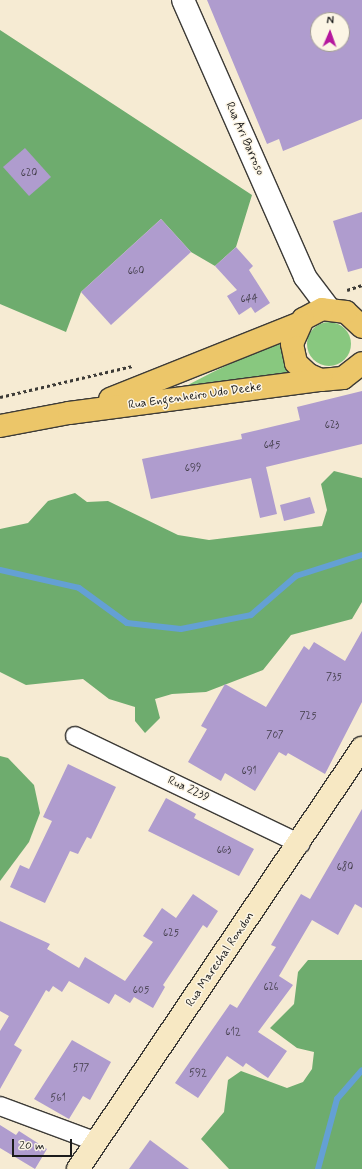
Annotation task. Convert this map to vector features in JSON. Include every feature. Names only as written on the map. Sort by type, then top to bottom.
[{"type":"main road","name":"Rua Engenheiro Udo Deeke","points":[[69,413],[164,380],[304,319],[346,310]]},
{"type":"main road","points":[[346,310],[362,327]]},
{"type":"main road","points":[[304,319],[292,344],[296,363],[309,375],[321,380]]},
{"type":"main road","name":"Rua Engenheiro Udo Deeke","points":[[0,426],[69,413],[343,378],[362,363]]},
{"type":"main road","name":"Rua Marechal Rondon","points":[[78,1169],[300,844],[362,748]]},
{"type":"street","name":"Rua Ari Barroso","points":[[183,0],[305,277],[304,319]]},
{"type":"street","name":"Rua Ari Barroso","points":[[305,277],[346,310]]},
{"type":"street","name":"Rua 2239","points":[[75,736],[300,844]]},
{"type":"street","points":[[0,1106],[96,1142]]},
{"type":"path","points":[[346,290],[362,285]]},
{"type":"path","points":[[0,397],[141,364]]},
{"type":"green space","points":[[0,30],[252,195],[236,247],[215,266],[191,252],[161,219],[81,292],[66,332],[0,304]]},
{"type":"green space","points":[[329,322],[341,326],[347,332],[351,344],[347,356],[341,362],[329,366],[317,362],[311,356],[307,344],[311,332],[317,326]]},
{"type":"green space","points":[[281,339],[288,374],[182,388],[211,373]]},
{"type":"green space","points":[[334,471],[362,478],[362,602],[352,619],[291,635],[263,670],[206,692],[172,694],[155,699],[160,718],[145,733],[135,721],[135,707],[109,699],[83,679],[26,685],[0,672],[0,529],[28,523],[48,501],[75,493],[87,502],[108,501],[178,535],[209,540],[322,526],[327,510],[321,484]]},
{"type":"green space","points":[[0,756],[8,758],[34,785],[40,813],[29,842],[0,881]]},
{"type":"green space","points":[[308,960],[362,960],[362,1169],[229,1169],[201,1139],[224,1112],[228,1080],[241,1071],[287,1088],[303,1082],[312,1069],[314,1052],[297,1048],[270,1028],[294,1004],[298,972]]},
{"type":"building","points":[[207,0],[362,0],[362,119],[283,151],[279,139],[267,144]]},
{"type":"building","points":[[25,148],[51,177],[29,196],[3,167]]},
{"type":"building","points":[[362,212],[362,268],[348,272],[333,221]]},
{"type":"building","points":[[161,219],[191,252],[111,325],[81,292]]},
{"type":"building","points":[[236,247],[253,266],[249,270],[270,303],[255,313],[251,307],[239,315],[227,296],[237,290],[215,266]]},
{"type":"building","points":[[362,391],[362,444],[266,467],[277,514],[260,518],[251,478],[151,499],[142,459],[242,439],[241,434],[300,420],[297,407]]},
{"type":"building","points":[[310,497],[315,513],[284,521],[280,505]]},
{"type":"building","points":[[362,631],[362,702],[325,774],[288,753],[286,756],[279,752],[255,791],[225,773],[221,781],[188,762],[207,729],[201,726],[225,684],[266,707],[304,646],[309,650],[314,642],[345,661]]},
{"type":"building","points":[[68,764],[116,787],[91,839],[87,837],[78,854],[70,851],[45,903],[10,887],[20,865],[29,869],[52,821],[43,817]]},
{"type":"building","points":[[166,798],[196,814],[194,818],[254,849],[239,876],[148,831]]},
{"type":"building","points":[[362,809],[362,908],[355,904],[338,935],[312,920],[279,976],[293,985],[258,1032],[287,1051],[268,1078],[246,1063],[243,1067],[227,1056],[198,1098],[175,1083],[230,1004],[237,1008],[276,947],[271,945],[301,894],[310,899]]},
{"type":"building","points":[[193,894],[218,911],[207,928],[203,925],[163,985],[165,987],[153,1008],[134,997],[130,1003],[115,994],[109,1004],[69,981],[62,992],[53,986],[49,992],[46,990],[14,1045],[22,1050],[0,1089],[0,1031],[9,1016],[0,1011],[0,921],[50,944],[47,949],[79,968],[85,957],[125,981],[153,942],[143,936],[162,908],[176,918]]},
{"type":"building","points":[[72,1040],[111,1062],[90,1100],[83,1096],[69,1119],[34,1099]]},
{"type":"building","points":[[0,1125],[16,1135],[19,1131],[47,1149],[35,1169],[0,1148]]},
{"type":"building","points":[[150,1140],[189,1169],[129,1169]]},
{"type":"waterway","points":[[0,570],[79,588],[127,623],[181,629],[251,615],[296,576],[362,555]]},
{"type":"waterway","points":[[318,1169],[337,1099],[362,1070]]}]
